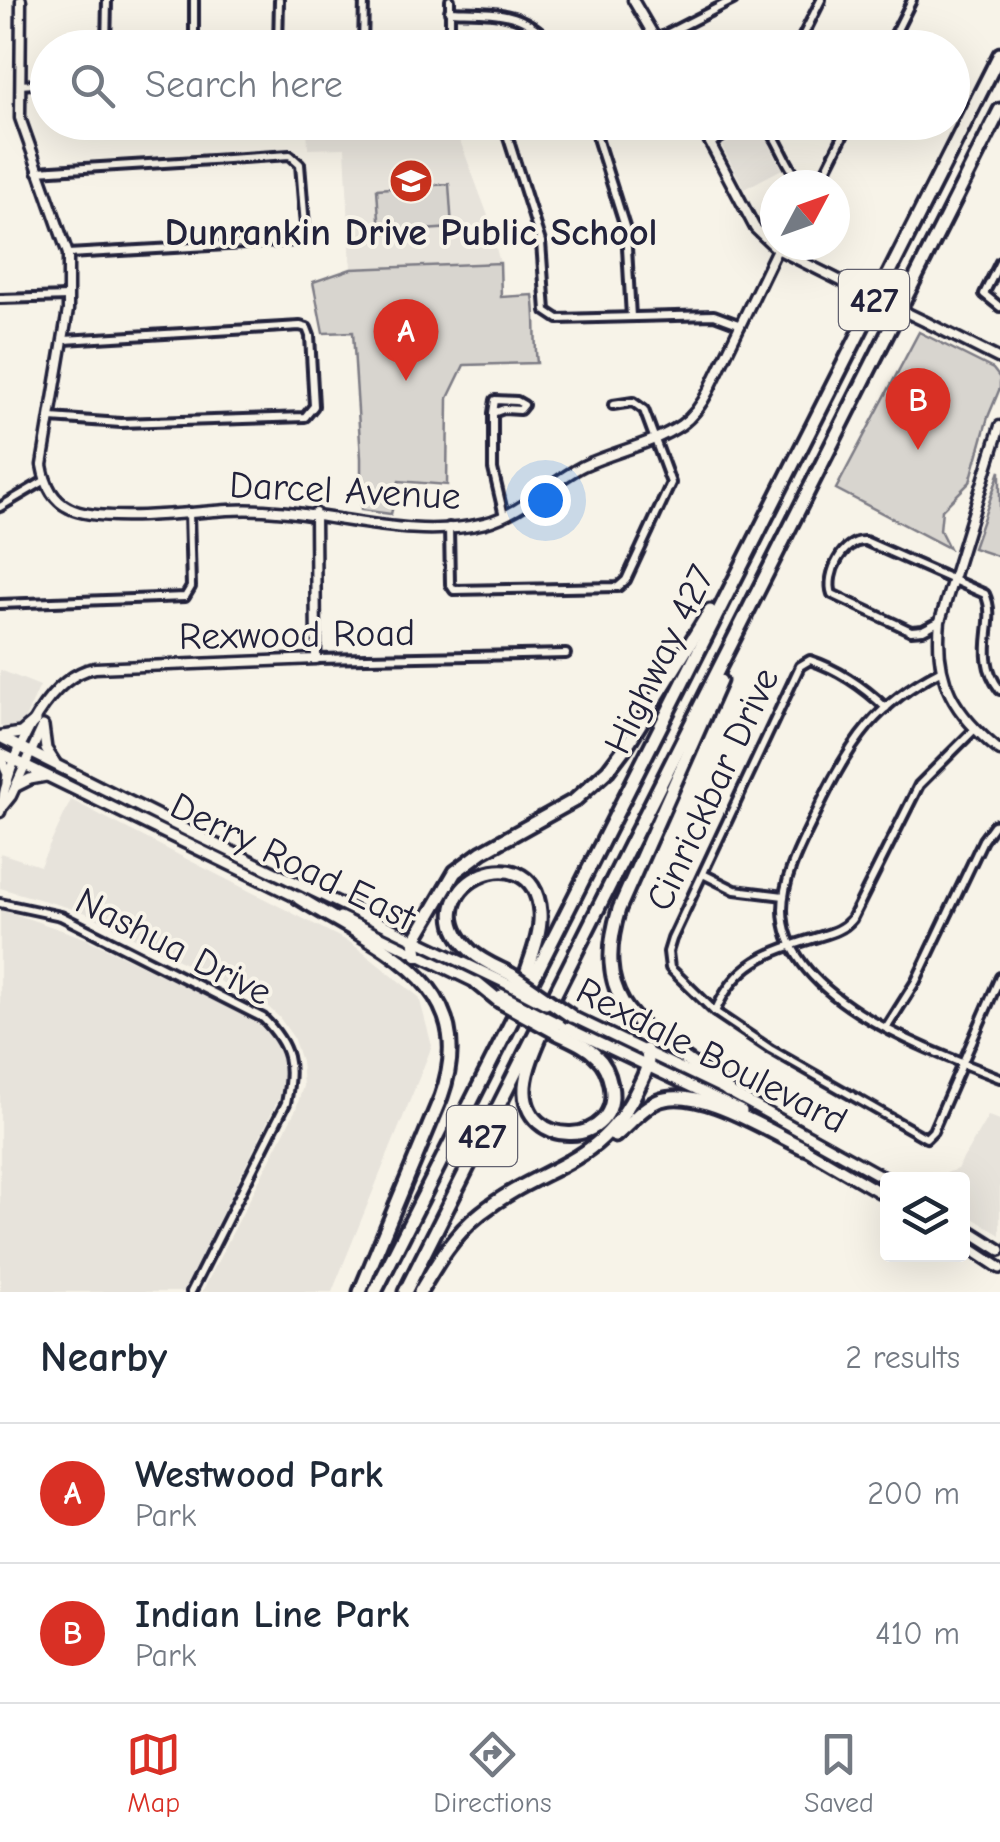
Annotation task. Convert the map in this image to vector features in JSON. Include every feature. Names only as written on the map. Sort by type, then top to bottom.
[{"type":"highway","name":"Highway 427","points":[[970,113],[1000,54]]},
{"type":"highway","name":"Highway 427","points":[[404,1292],[1000,110]]},
{"type":"highway","name":"Highway 427","points":[[375,1292],[956,140]]},
{"type":"highway","points":[[417,955],[415,940],[449,880],[462,866],[527,825],[562,809],[608,770],[748,547]]},
{"type":"highway","points":[[728,1092],[646,1030],[623,1005],[611,976],[610,941],[619,909],[749,609]]},
{"type":"highway","points":[[512,1020],[539,928],[539,902],[534,890],[519,876],[487,870],[459,892],[454,911],[460,939],[510,979],[562,1024],[598,1057],[610,1080],[612,1094],[607,1113],[595,1126],[578,1134],[548,1130],[533,1116],[526,1099],[527,1072],[558,994],[561,980]]},
{"type":"highway","points":[[299,898],[394,957],[426,983],[440,1002],[452,1034],[450,1073],[442,1097],[360,1292]]},
{"type":"highway","points":[[477,983],[501,998],[562,1024]]},
{"type":"highway","points":[[420,1292],[452,1242],[480,1213],[586,1152],[616,1128],[648,1066],[646,1050]]},
{"type":"highway","points":[[586,1152],[602,1146],[646,1107],[674,1098],[706,1102],[804,1148]]},
{"type":"main road","points":[[0,736],[21,733],[39,723],[46,749],[56,765]]},
{"type":"main road","name":"Derry Road East","points":[[0,736],[415,940],[510,979]]},
{"type":"main road","name":"Derry Road East","points":[[0,754],[477,983]]},
{"type":"main road","points":[[0,754],[12,784],[47,776]]},
{"type":"main road","name":"Rexdale Boulevard","points":[[562,1024],[646,1050],[880,1176]]},
{"type":"main road","name":"Rexdale Boulevard","points":[[562,1024],[716,1097],[880,1192]]},
{"type":"main road","points":[[970,1231],[1000,1250]]},
{"type":"main road","points":[[970,1248],[1000,1268]]},
{"type":"street","points":[[0,508],[44,481],[43,455],[68,296],[68,254],[24,135],[21,0]]},
{"type":"street","points":[[106,30],[107,0]]},
{"type":"street","points":[[194,0],[194,30]]},
{"type":"street","points":[[278,30],[279,0]]},
{"type":"street","points":[[363,30],[364,0]]},
{"type":"street","points":[[450,0],[450,30]]},
{"type":"street","points":[[633,0],[651,30]]},
{"type":"street","points":[[681,30],[733,0]]},
{"type":"street","points":[[806,30],[821,0]]},
{"type":"street","points":[[897,30],[912,0]]},
{"type":"street","points":[[450,11],[516,16],[537,30]]},
{"type":"street","points":[[20,85],[30,84]]},
{"type":"street","points":[[509,140],[541,242],[546,311],[558,319],[714,315],[740,325]]},
{"type":"street","points":[[598,140],[626,230],[631,317]]},
{"type":"street","points":[[708,140],[750,222],[760,232]]},
{"type":"street","points":[[710,144],[717,140]]},
{"type":"street","points":[[778,140],[793,170]]},
{"type":"street","points":[[826,170],[841,140]]},
{"type":"street","points":[[37,171],[290,155],[300,164],[305,226],[296,240],[68,254]]},
{"type":"street","name":"Darcel Avenue","points":[[44,481],[68,508],[102,515],[284,509],[398,526],[449,527],[488,522],[585,466],[657,438],[684,423],[700,407],[772,260]]},
{"type":"street","points":[[799,260],[1000,359]]},
{"type":"street","points":[[1000,262],[984,290],[986,298],[1000,307]]},
{"type":"street","points":[[0,299],[68,296]]},
{"type":"street","points":[[51,418],[121,423],[304,417],[314,406],[310,336],[307,328],[300,326],[64,340]]},
{"type":"street","points":[[449,527],[450,584],[454,590],[618,587],[626,580],[670,489],[671,478],[641,406],[633,402],[613,404]]},
{"type":"street","points":[[493,414],[494,478],[504,516]]},
{"type":"street","points":[[1000,426],[940,621],[938,642],[940,672],[952,702],[974,730],[1000,751]]},
{"type":"street","points":[[0,604],[185,597],[191,588],[189,512]]},
{"type":"street","points":[[315,513],[316,659]]},
{"type":"street","points":[[940,621],[923,630],[906,629],[832,594],[830,580],[846,546],[852,541],[865,541],[978,590],[988,598],[986,661],[1000,690]]},
{"type":"street","points":[[923,630],[938,642]]},
{"type":"street","name":"Rexwood Road","points":[[1,809],[46,707],[68,677],[95,668],[566,654]]},
{"type":"street","name":"Cinrickbar Drive","points":[[886,708],[866,690],[820,663],[810,660],[800,666],[672,939],[668,960],[677,978],[715,1012],[770,1049],[922,1137],[929,1137],[934,1130],[1000,976]]},
{"type":"street","points":[[940,672],[917,683],[886,708],[852,744],[800,850],[784,896],[785,928],[791,945],[820,984],[926,1048],[1000,1078]]},
{"type":"street","points":[[715,1012],[748,964],[833,932],[852,919],[908,802],[919,785],[974,730]]},
{"type":"street","points":[[887,1027],[916,981],[982,840],[994,824],[1000,823]]},
{"type":"street","points":[[703,874],[735,890],[784,896]]},
{"type":"street","name":"Nashua Drive","points":[[0,903],[61,916],[263,1018],[282,1036],[290,1073],[286,1103],[191,1292]]},
{"type":"shaded area","name":"Dunrankin Drive Public School","points":[[308,140],[460,140],[487,213],[500,263],[351,269],[345,148],[308,149]]},
{"type":"shaded area","points":[[732,140],[768,140],[782,169],[760,170],[760,181],[744,189],[722,146]]},
{"type":"shaded area","points":[[449,184],[452,228],[380,233],[377,189]]},
{"type":"shaded area","points":[[500,263],[501,297],[533,295],[537,363],[464,365],[448,398],[447,485],[399,481],[391,514],[361,510],[353,332],[323,333],[313,282],[351,269]]},
{"type":"shaded area","points":[[919,332],[993,369],[1000,378],[970,482],[942,510],[940,530],[949,548],[836,489]]},
{"type":"shaded area","points":[[1000,471],[1000,557],[973,548]]},
{"type":"shaded area","points":[[0,670],[40,686],[23,723],[13,731],[0,725]]},
{"type":"shaded area","points":[[71,800],[351,943],[419,997],[432,1046],[332,1292],[202,1292],[296,1109],[303,1086],[301,1061],[293,1037],[266,1005],[84,912],[0,888],[0,853],[40,866]]},
{"type":"shaded area","points":[[0,909],[85,938],[257,1021],[280,1052],[283,1090],[183,1292],[0,1292]]},
{"type":"shaded area","points":[[988,1116],[1000,1120],[1000,1235],[970,1216],[970,1172],[949,1172],[957,1169]]},
{"type":"place","name":"Dunrankin Drive Public School","points":[[411,181]]},
{"type":"place","name":"Westwood Park","points":[[406,381]]},
{"type":"place","name":"Indian Line Park","points":[[918,450]]}]
